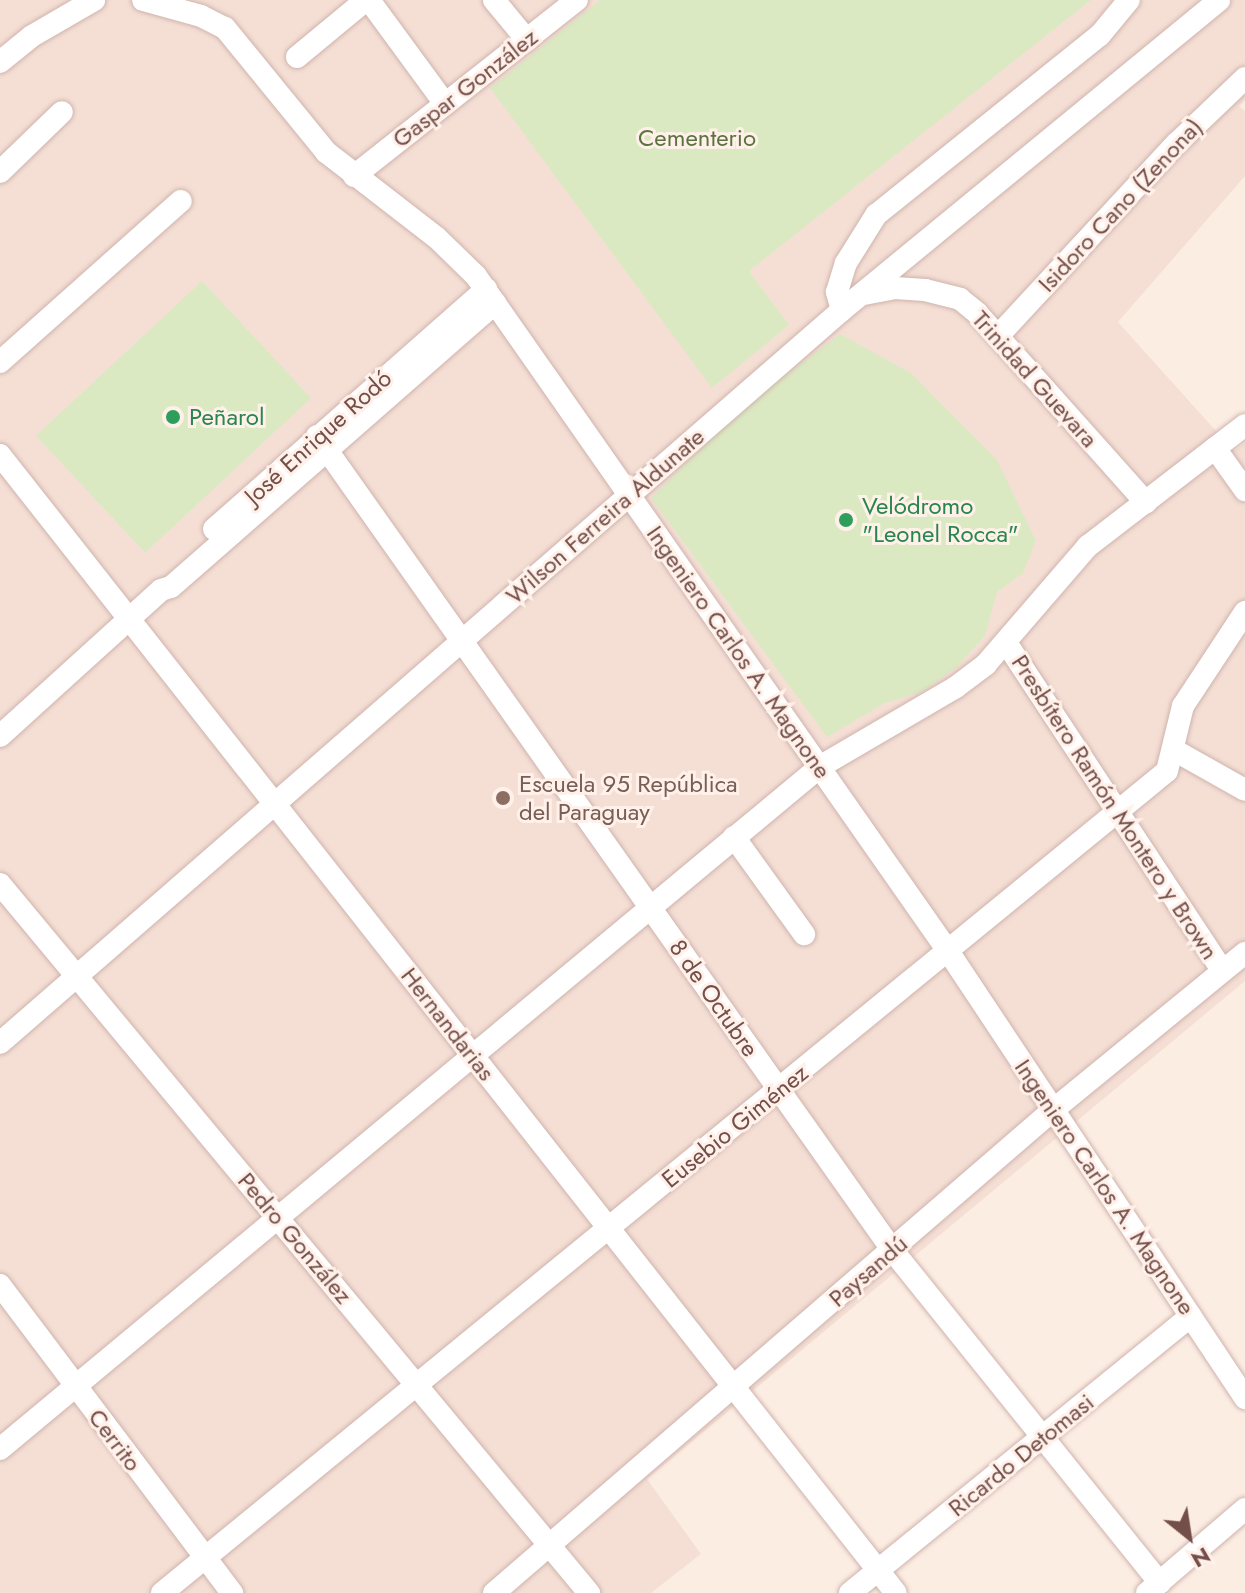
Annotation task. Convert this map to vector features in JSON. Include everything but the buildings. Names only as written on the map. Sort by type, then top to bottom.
[{"type":"street","points":[[0,62],[32,36],[94,0]]},
{"type":"street","points":[[297,57],[368,0],[445,104]]},
{"type":"street","points":[[494,0],[527,40]]},
{"type":"street","name":"Gaspar González","points":[[354,176],[577,0]]},
{"type":"street","points":[[851,302],[837,292],[846,263],[876,215],[1100,35],[1129,0]]},
{"type":"street","name":"Wilson Ferreira Aldunate","points":[[0,1043],[273,802],[851,302],[1219,0]]},
{"type":"street","name":"Ingeniero Carlos A. Magnone","points":[[150,1],[203,8],[225,28],[326,152],[453,251],[491,296],[948,951],[1245,1398]]},
{"type":"street","name":"Isidoro Cano (Zenona)","points":[[998,336],[1177,143],[1245,78]]},
{"type":"street","points":[[0,172],[62,112]]},
{"type":"street","points":[[0,362],[181,201]]},
{"type":"street","name":"Trinidad Guevara","points":[[851,302],[895,288],[944,293],[960,299],[998,336],[1146,503]]},
{"type":"street","name":"José Enrique Rodó","points":[[0,736],[161,590],[162,576],[322,443],[491,296]]},
{"type":"street","points":[[0,1449],[821,766],[969,678],[1007,644],[1077,557],[1245,425]]},
{"type":"street","name":"8 de Octubre","points":[[322,443],[893,1251],[1043,1438],[1153,1588]]},
{"type":"street","points":[[1215,448],[1245,490]]},
{"type":"street","name":"Hernandarias","points":[[0,455],[896,1593]]},
{"type":"street","name":"Eusebio Giménez","points":[[162,1593],[1167,771],[1183,706],[1245,612]]},
{"type":"street","name":"Presbítero Ramón Montero y Brown","points":[[1007,644],[1222,970]]},
{"type":"street","points":[[1174,750],[1245,790]]},
{"type":"street","points":[[734,837],[804,934]]},
{"type":"street","name":"Pedro González","points":[[0,884],[589,1593]]},
{"type":"street","name":"Paysandú","points":[[494,1593],[1053,1110],[1245,953]]},
{"type":"street","name":"Cerrito","points":[[0,1285],[232,1593]]},
{"type":"street","name":"Ricardo Detomasi","points":[[850,1593],[1191,1316]]},
{"type":"street","points":[[1153,1588],[1245,1509]]},
{"type":"shaded area","points":[[0,0],[1245,0],[1245,100],[1239,106],[1245,111],[1245,176],[1118,322],[1234,451],[1245,443],[1245,981],[647,1479],[701,1554],[651,1593],[0,1593]]},
{"type":"green space","name":"Cementerio","points":[[600,0],[1091,0],[749,271],[789,325],[712,388],[490,88]]},
{"type":"green space","name":"Peñarol","points":[[202,281],[311,398],[145,553],[36,436]]},
{"type":"green space","name":"Velódromo \"Leonel Rocca\"","points":[[840,334],[911,373],[997,460],[1036,541],[1023,573],[997,592],[985,636],[957,667],[923,691],[883,704],[827,737],[651,498],[739,410]]},
{"type":"place","name":"Peñarol","points":[[173,417]]},
{"type":"place","name":"Velódromo \"Leonel Rocca\"","points":[[846,520]]},
{"type":"place","name":"Escuela 95 República del Paraguay","points":[[503,798]]}]
